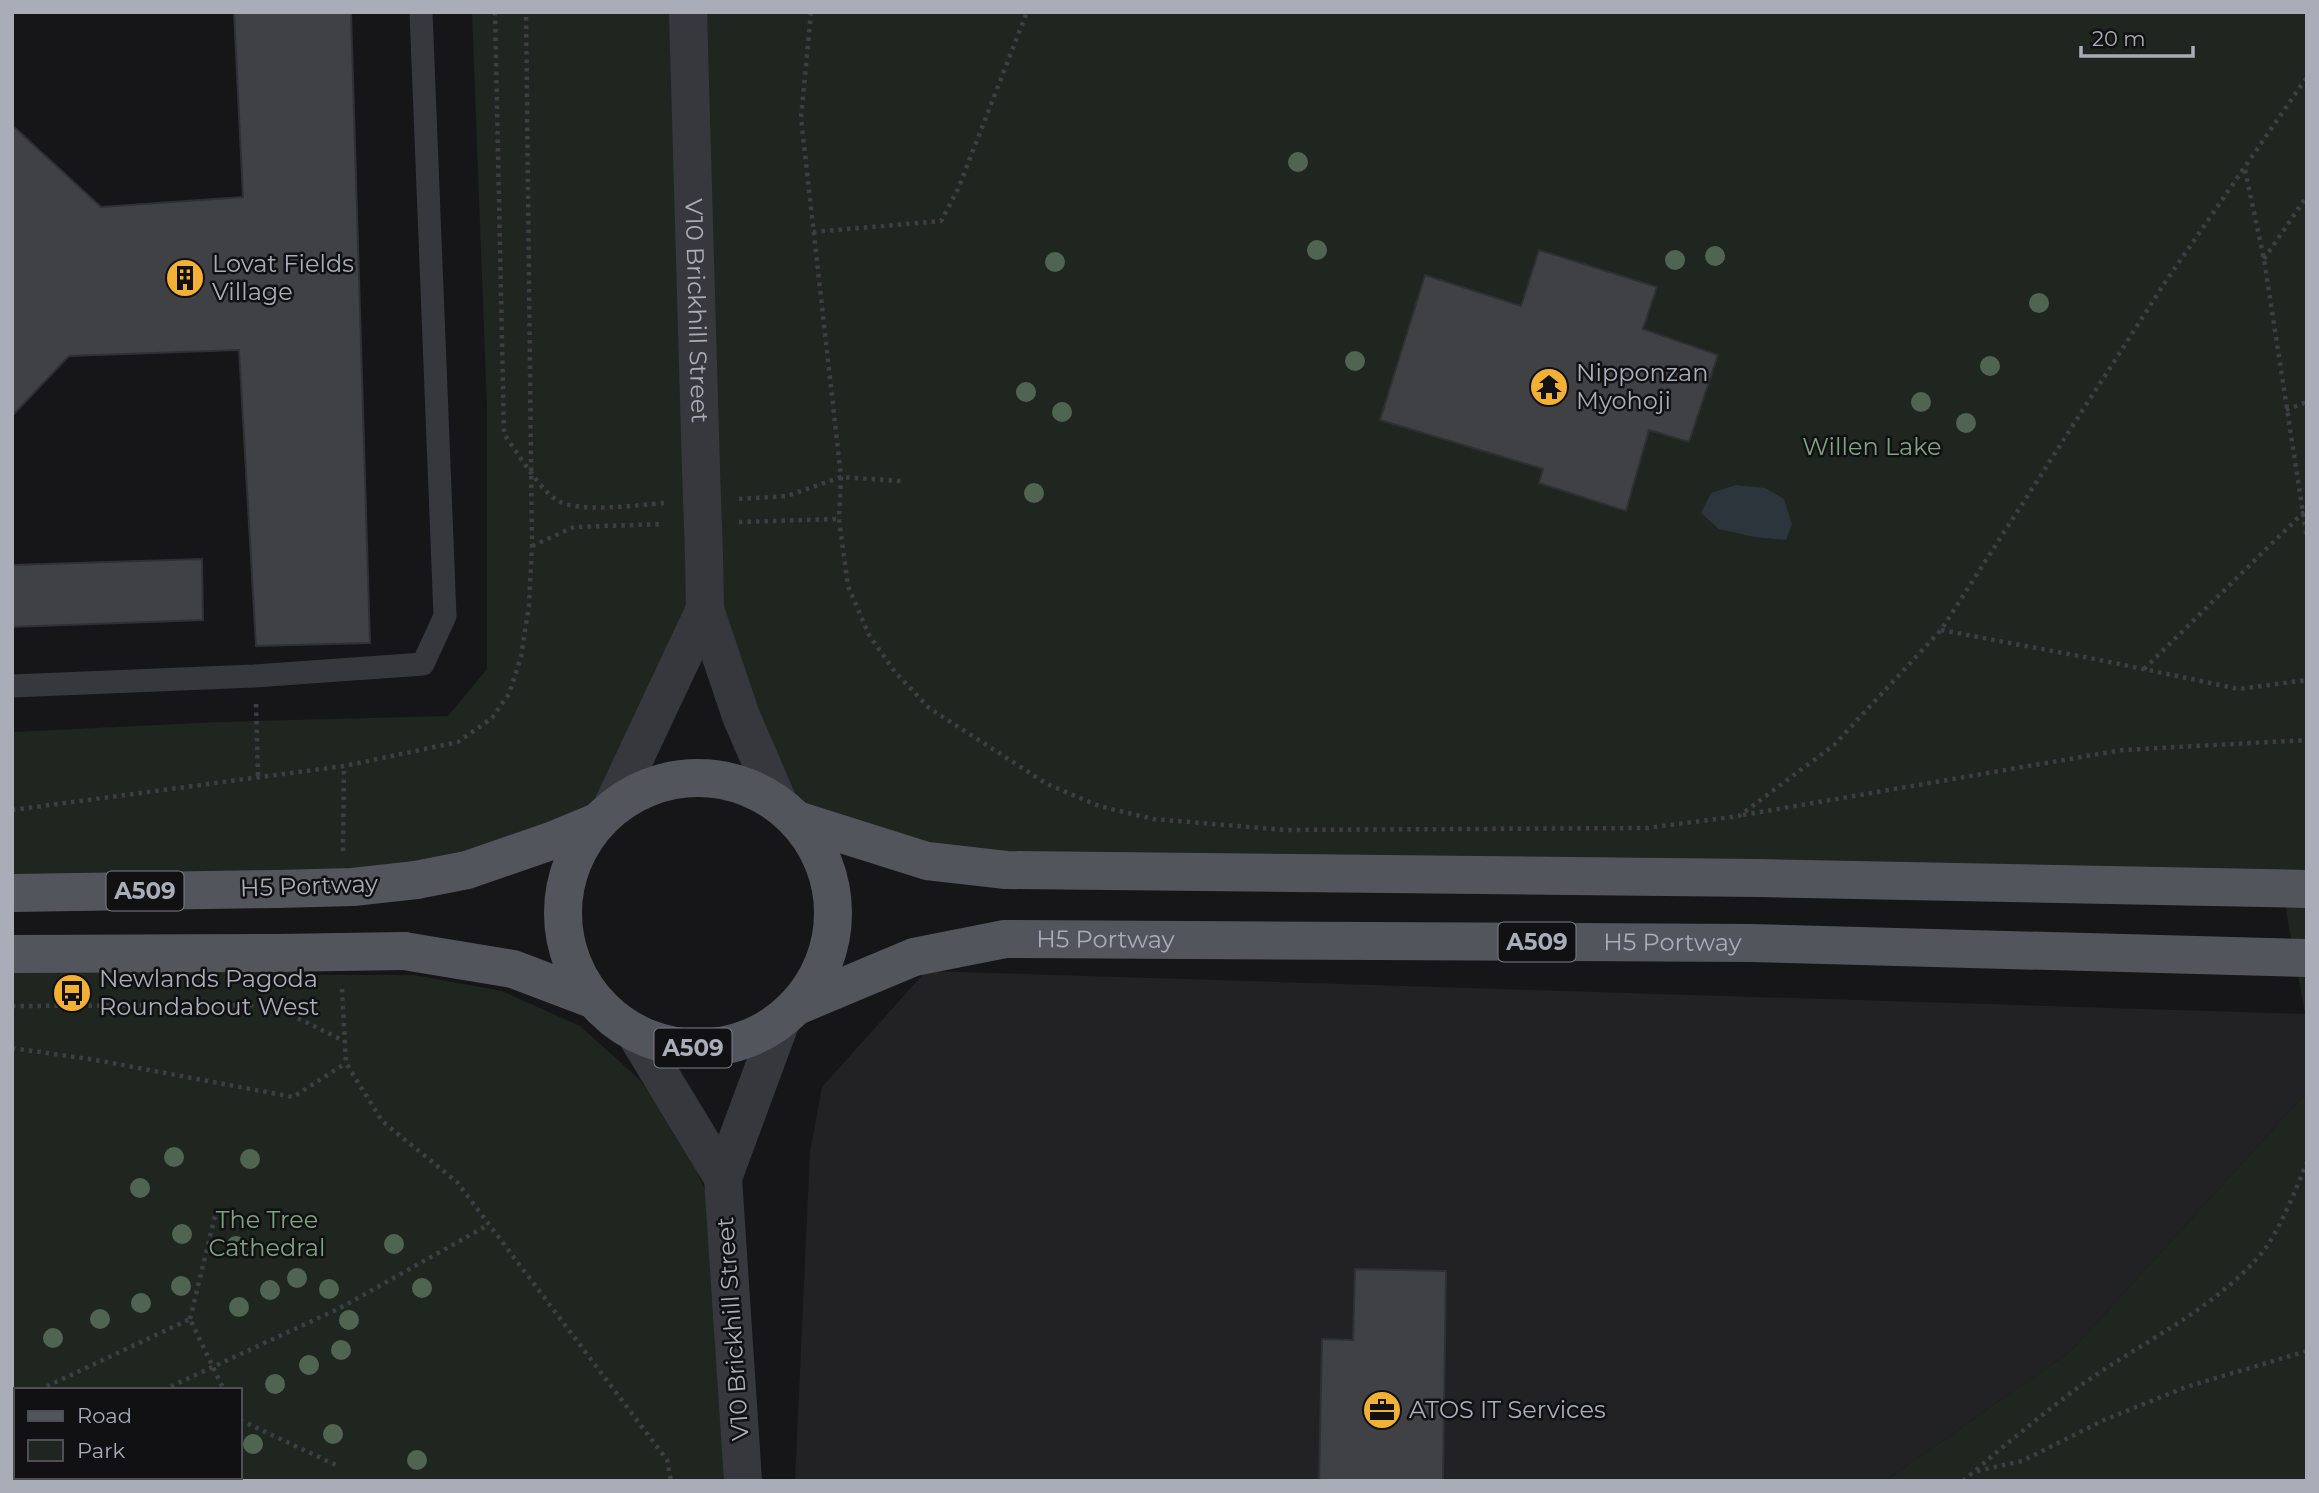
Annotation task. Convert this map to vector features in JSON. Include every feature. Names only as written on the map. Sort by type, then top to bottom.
[{"type":"main road","name":"A509","points":[[788,812],[820,854],[833,893],[832,934],[821,972],[789,1013],[748,1040],[710,1049],[671,1046],[635,1034],[615,1021],[592,999],[572,966],[562,929],[563,890],[575,854],[604,815],[650,786],[694,778],[738,783],[788,812],[927,860],[1006,870],[1759,878],[2294,889]]},
{"type":"main road","name":"H5 Portway","points":[[12,893],[353,887],[416,880],[467,870],[551,841],[604,815]]},
{"type":"main road","name":"H5 Portway","points":[[789,1013],[914,957],[1005,939],[1750,943],[2297,957]]},
{"type":"main road","name":"A509","points":[[12,954],[404,951],[513,969],[592,999]]},
{"type":"street","name":"V10 Brickhill Street","points":[[688,12],[705,609],[741,716],[788,812]]},
{"type":"street","name":"V10 Brickhill Street","points":[[604,815],[705,609]]},
{"type":"street","name":"V10 Brickhill Street","points":[[743,1481],[723,1178],[789,1013]]},
{"type":"street","name":"V10 Brickhill Street","points":[[635,1034],[723,1178]]},
{"type":"lane","points":[[12,686],[254,677],[423,664],[445,616],[421,12]]},
{"type":"path","points":[[495,12],[504,434],[532,474],[555,500],[578,508],[676,502]]},
{"type":"path","points":[[12,810],[344,766],[458,742],[492,718],[509,694],[521,657],[532,545],[526,12]]},
{"type":"path","points":[[811,12],[801,118],[841,477],[839,519],[848,586],[869,635],[895,672],[929,708],[1047,784],[1098,806],[1153,819],[1285,830],[1647,828],[1739,816],[2122,750],[2307,740]]},
{"type":"path","points":[[813,233],[941,221],[958,189],[1027,12]]},
{"type":"path","points":[[1739,816],[1834,744],[1941,630],[2159,292],[2306,79]]},
{"type":"path","points":[[2245,170],[2264,259],[2286,410],[2305,511],[2307,539]]},
{"type":"path","points":[[2264,259],[2307,196]]},
{"type":"path","points":[[2286,410],[2307,402]]},
{"type":"path","points":[[731,499],[787,496],[841,477],[901,481]]},
{"type":"path","points":[[2144,669],[2305,511]]},
{"type":"path","points":[[1941,630],[2239,689],[2307,680]]},
{"type":"path","points":[[254,677],[258,776]]},
{"type":"path","points":[[343,860],[344,766]]},
{"type":"path","points":[[342,982],[346,1063],[382,1121],[457,1182],[667,1460],[671,1481]]},
{"type":"path","points":[[12,1006],[271,1005],[344,1041]]},
{"type":"path","points":[[12,1048],[96,1060],[293,1097],[346,1063]]},
{"type":"path","points":[[1964,1481],[2081,1386],[2201,1308],[2234,1282],[2263,1251],[2291,1200],[2307,1163]]},
{"type":"path","points":[[215,1216],[190,1319],[223,1388]]},
{"type":"path","points":[[167,1388],[340,1308],[488,1225]]},
{"type":"path","points":[[43,1388],[190,1319]]},
{"type":"path","points":[[1973,1472],[2022,1461],[2104,1420],[2186,1387],[2307,1352]]},
{"type":"path","points":[[242,1421],[336,1465]]},
{"type":"shaded area","points":[[1736,485],[1765,488],[1784,499],[1792,524],[1786,540],[1719,529],[1701,513],[1711,493]]},
{"type":"shaded area","points":[[926,971],[2305,1014],[2307,1092],[2071,1351],[1885,1481],[795,1481],[810,1152],[822,1087]]},
{"type":"green space","name":"Willen Lake","points":[[472,12],[2307,12],[2307,1055],[2305,1014],[2282,888],[1006,870],[797,820],[705,610],[611,809],[467,870],[12,893],[12,732],[220,722],[448,716],[487,669],[487,410]]},
{"type":"green space","name":"The Tree Cathedral","points":[[277,953],[303,975],[414,975],[502,991],[580,1026],[638,1078],[677,1127],[706,1192],[737,1481],[12,1481],[12,954]]},
{"type":"green space","points":[[2307,1092],[2307,1481],[1885,1481],[2071,1351]]},
{"type":"building","name":"Lovat Fields Village","points":[[234,12],[351,12],[370,643],[256,646],[239,350],[69,356],[12,416],[12,125],[101,207],[243,197]]},
{"type":"building","name":"Nipponzan Myohoji","points":[[1539,250],[1657,287],[1643,329],[1718,355],[1689,442],[1649,430],[1626,511],[1539,483],[1543,469],[1380,420],[1425,275],[1521,306]]},
{"type":"building","points":[[202,559],[203,620],[12,627],[12,565]]},
{"type":"building","name":"ATOS IT Services","points":[[1355,1269],[1446,1271],[1443,1481],[1319,1481],[1322,1339],[1353,1340]]},
{"type":"place","name":"Lovat Fields Village","points":[[185,278]]},
{"type":"place","name":"Nipponzan Myohoji","points":[[1549,387]]},
{"type":"place","name":"Newlands Pagoda Roundabout West","points":[[72,993]]},
{"type":"place","name":"ATOS IT Services","points":[[1382,1410]]}]
